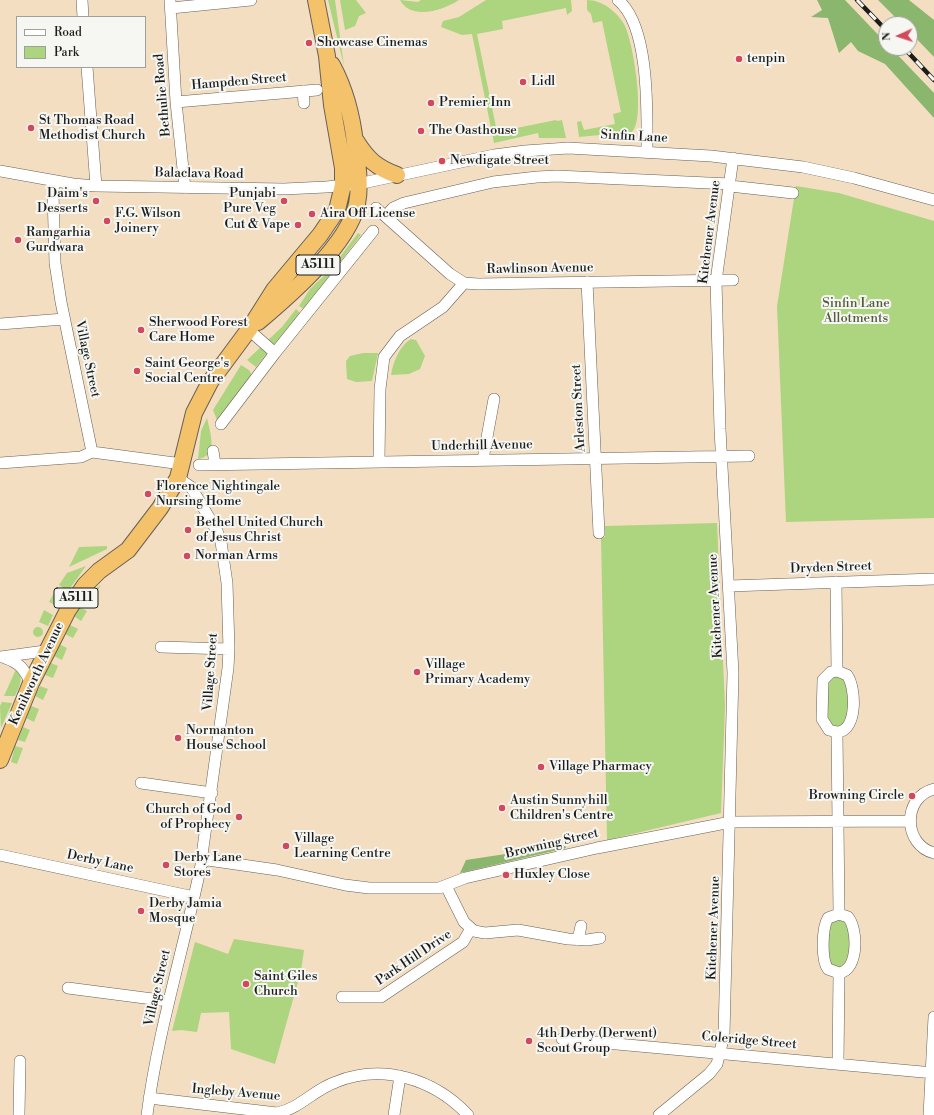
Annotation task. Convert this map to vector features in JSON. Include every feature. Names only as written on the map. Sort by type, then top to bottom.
[{"type":"highway","name":"A5111","points":[[316,0],[327,56],[332,105],[343,168],[351,184]]},
{"type":"highway","name":"A5111","points":[[180,471],[187,436],[201,399],[225,360],[250,329],[274,290],[334,216],[341,196],[351,184],[354,138],[346,99],[337,74],[327,56]]},
{"type":"highway","points":[[354,138],[370,160],[383,170],[397,175]]},
{"type":"highway","name":"Kenilworth Avenue","points":[[0,760],[45,651],[68,610],[85,585],[99,571],[133,544],[160,508],[180,471]]},
{"type":"street","points":[[82,0],[83,16]]},
{"type":"street","points":[[170,4],[251,0]]},
{"type":"street","points":[[618,0],[630,16],[644,63],[648,103],[647,151]]},
{"type":"street","name":"Bethulie Road","points":[[170,4],[176,102],[185,188]]},
{"type":"street","points":[[87,68],[96,186]]},
{"type":"street","name":"Hampden Street","points":[[176,102],[317,90]]},
{"type":"street","name":"Hampden Street","points":[[303,91],[304,103]]},
{"type":"street","name":"Sinfin Lane","points":[[351,184],[478,158],[525,151],[568,148],[647,151],[733,158],[824,171],[934,200]]},
{"type":"street","name":"Kitchener Avenue","points":[[659,1115],[709,1074],[717,1064],[721,1053],[724,1035],[733,673],[722,457],[716,281],[733,158]]},
{"type":"street","name":"Balaclava Road","points":[[0,171],[54,181],[96,186],[284,189],[351,184]]},
{"type":"street","points":[[386,216],[392,208],[404,203],[516,178],[557,176],[730,185],[793,193]]},
{"type":"street","name":"Village Street","points":[[54,181],[55,263],[64,319],[92,452]]},
{"type":"street","name":"Sinfin Lane","points":[[908,193],[934,206]]},
{"type":"street","points":[[376,208],[450,274],[464,283],[443,307],[400,336],[384,357],[380,389],[379,462]]},
{"type":"street","points":[[221,424],[275,353],[373,231]]},
{"type":"street","name":"Rawlinson Avenue","points":[[464,283],[733,280]]},
{"type":"street","name":"Arleston Street","points":[[587,282],[599,533]]},
{"type":"street","points":[[0,324],[64,319]]},
{"type":"street","points":[[250,329],[275,353]]},
{"type":"street","points":[[484,459],[494,399]]},
{"type":"street","points":[[213,451],[215,464]]},
{"type":"street","points":[[0,463],[81,457],[92,452],[180,471]]},
{"type":"street","name":"Underhill Avenue","points":[[199,465],[484,459],[596,460],[749,456]]},
{"type":"street","name":"Village Street","points":[[147,1115],[168,1001],[201,864],[203,862],[202,855],[212,793],[229,649],[227,584],[221,542],[217,531],[180,471]]},
{"type":"street","name":"Dryden Street","points":[[729,586],[934,579]]},
{"type":"street","points":[[836,582],[837,671]]},
{"type":"street","points":[[161,647],[229,649]]},
{"type":"street","points":[[2,657],[45,651]]},
{"type":"street","points":[[2,657],[19,664],[31,683]]},
{"type":"street","points":[[837,671],[847,675],[852,686],[852,717],[850,724],[846,729],[837,732],[826,728],[822,719],[823,680],[831,672],[837,671]]},
{"type":"street","points":[[837,732],[838,914]]},
{"type":"street","points":[[141,783],[212,793]]},
{"type":"street","points":[[934,789],[919,797],[910,814],[911,832],[917,842],[928,852],[934,853]]},
{"type":"street","name":"Browning Street","points":[[203,862],[208,860],[261,868],[368,888],[439,888],[465,878],[597,848],[730,822],[910,821]]},
{"type":"street","name":"Derby Lane","points":[[0,855],[194,897]]},
{"type":"street","points":[[446,886],[464,922],[470,930],[486,933],[523,930],[563,939],[578,940],[600,938]]},
{"type":"street","points":[[838,914],[848,917],[854,928],[853,959],[851,966],[847,971],[839,973],[828,969],[824,961],[825,922],[828,918],[838,914]]},
{"type":"street","points":[[578,940],[581,926]]},
{"type":"street","name":"Park Hill Drive","points":[[342,997],[381,997],[463,942],[470,930]]},
{"type":"street","points":[[838,1063],[839,973]]},
{"type":"street","points":[[68,988],[168,1001]]},
{"type":"street","points":[[929,1115],[934,1017]]},
{"type":"street","name":"Coleridge Street","points":[[562,1039],[932,1072]]},
{"type":"street","points":[[19,1115],[20,1061]]},
{"type":"street","name":"Ingleby Avenue","points":[[149,1098],[277,1113],[291,1110],[312,1094],[337,1081],[380,1074],[400,1076],[422,1082],[454,1100],[468,1115]]},
{"type":"street","points":[[394,1115],[400,1076]]},
{"type":"green space","points":[[328,0],[335,0],[344,66]]},
{"type":"green space","points":[[340,0],[356,0],[366,13],[359,16],[355,26],[345,30]]},
{"type":"green space","points":[[400,0],[418,2],[421,0],[459,0],[437,10],[420,12],[405,6]]},
{"type":"green space","points":[[486,0],[571,0],[572,11],[567,15],[566,8],[502,21],[503,29],[477,34],[497,132],[562,120],[566,138],[539,138],[538,133],[494,143],[472,34],[462,35],[441,27],[443,21],[459,17]]},
{"type":"green space","points":[[587,0],[593,0],[603,4],[613,11],[624,24],[628,33],[637,79],[638,96],[636,124],[632,132],[579,137],[577,122],[581,121],[584,130],[615,124],[613,114],[621,112],[602,21],[593,23],[591,14],[587,10]]},
{"type":"green space","points":[[817,0],[845,0],[878,35],[878,56],[899,56],[934,93],[934,118],[885,64],[858,51],[851,42],[839,53],[828,18],[811,17],[822,10]]},
{"type":"green space","points":[[878,0],[909,0],[934,20],[934,57],[918,40],[918,16],[894,16]]},
{"type":"green space","name":"Sinfin Lane Allotments","points":[[796,186],[839,193],[934,221],[934,518],[786,522],[777,306]]},
{"type":"green space","points":[[358,233],[361,235],[332,272],[330,270]]},
{"type":"green space","points":[[327,273],[330,276],[304,309],[299,306],[310,289]]},
{"type":"green space","points":[[296,309],[301,314],[277,347],[267,341],[282,327]]},
{"type":"green space","points":[[411,339],[416,340],[425,356],[420,369],[409,374],[391,375],[393,365],[400,350]]},
{"type":"green space","points":[[263,345],[267,353],[256,367],[247,360]]},
{"type":"green space","points":[[363,353],[378,353],[372,381],[356,382],[347,379],[346,361],[350,356]]},
{"type":"green space","points":[[241,365],[249,370],[252,375],[219,425],[213,410]]},
{"type":"green space","points":[[207,418],[212,443],[211,448],[205,457],[198,459],[201,431]]},
{"type":"green space","points":[[717,523],[725,707],[721,813],[607,840],[601,537],[605,537],[605,526]]},
{"type":"green space","points":[[107,546],[107,549],[69,567],[79,547]]},
{"type":"green space","points":[[86,566],[68,591],[59,585],[67,573]]},
{"type":"green space","points":[[101,585],[89,606],[82,602],[89,593]]},
{"type":"green space","points":[[55,591],[65,597],[59,607],[49,602]]},
{"type":"green space","points":[[79,607],[87,611],[81,621],[74,616]]},
{"type":"green space","points":[[44,610],[53,615],[48,626],[39,622]]},
{"type":"green space","points":[[70,625],[78,629],[73,638],[65,634]]},
{"type":"green space","points":[[36,627],[40,627],[42,628],[42,636],[36,637],[33,634],[33,630]]},
{"type":"green space","points":[[59,644],[67,648],[62,660],[54,656]]},
{"type":"green space","points":[[51,663],[58,666],[53,678],[45,675]]},
{"type":"green space","points":[[17,667],[21,678],[17,692],[15,696],[4,696]]},
{"type":"green space","points":[[833,675],[848,681],[850,717],[840,729],[828,726],[825,685]]},
{"type":"green space","points":[[40,686],[48,689],[43,700],[35,696]]},
{"type":"green space","points":[[2,702],[12,703],[1,728],[0,706]]},
{"type":"green space","points":[[31,706],[39,709],[34,722],[26,718]]},
{"type":"green space","points":[[23,727],[30,730],[25,742],[18,740]]},
{"type":"green space","points":[[15,746],[23,748],[17,764],[11,762]]},
{"type":"green space","points":[[565,845],[566,848],[460,873],[466,860]]},
{"type":"green space","points":[[834,918],[849,923],[850,958],[841,969],[828,964],[827,927]]},
{"type":"green space","points":[[234,939],[304,950],[301,971],[275,1064],[231,1049],[229,1012],[201,1013],[197,1032],[181,1030],[172,1031],[195,942],[228,954]]},
{"type":"railway","points":[[857,0],[878,22]]},
{"type":"railway","points":[[912,56],[934,80]]},
{"type":"place","name":"Showcase Cinemas","points":[[309,43]]},
{"type":"place","name":"tenpin","points":[[739,59]]},
{"type":"place","name":"Lidl","points":[[523,82]]},
{"type":"place","name":"Premier Inn","points":[[431,103]]},
{"type":"place","name":"St Thomas Road Methodist Church","points":[[31,128]]},
{"type":"place","name":"The Oasthouse","points":[[421,131]]},
{"type":"place","name":"Newdigate Street","points":[[442,161]]},
{"type":"place","name":"Daim's Desserts","points":[[96,201]]},
{"type":"place","name":"Punjabi Pure Veg","points":[[284,201]]},
{"type":"place","name":"Aira Off License","points":[[312,214]]},
{"type":"place","name":"F.G. Wilson Joinery","points":[[107,221]]},
{"type":"place","name":"Cut & Vape","points":[[298,225]]},
{"type":"place","name":"Ramgarhia Gurdwara","points":[[18,240]]},
{"type":"place","name":"Sherwood Forest Care Home","points":[[141,330]]},
{"type":"place","name":"Saint George's Social Centre","points":[[137,371]]},
{"type":"place","name":"Florence Nightingale Nursing Home","points":[[148,494]]},
{"type":"place","name":"Bethel United Church of Jesus Christ","points":[[188,530]]},
{"type":"place","name":"Norman Arms","points":[[187,556]]},
{"type":"place","name":"Village Primary Academy","points":[[417,672]]},
{"type":"place","name":"Normanton House School","points":[[178,738]]},
{"type":"place","name":"Village Pharmacy","points":[[541,767]]},
{"type":"place","name":"Browning Circle","points":[[912,796]]},
{"type":"place","name":"Austin Sunnyhill Children's Centre","points":[[502,808]]},
{"type":"place","name":"Church of God of Prophecy","points":[[239,817]]},
{"type":"place","name":"Village Learning Centre","points":[[286,846]]},
{"type":"place","name":"Derby Lane Stores","points":[[166,865]]},
{"type":"place","name":"Huxley Close","points":[[506,875]]},
{"type":"place","name":"Derby Jamia Mosque","points":[[141,911]]},
{"type":"place","name":"Saint Giles Church","points":[[246,984]]},
{"type":"place","name":"4th Derby (Derwent) Scout Group","points":[[529,1041]]}]
